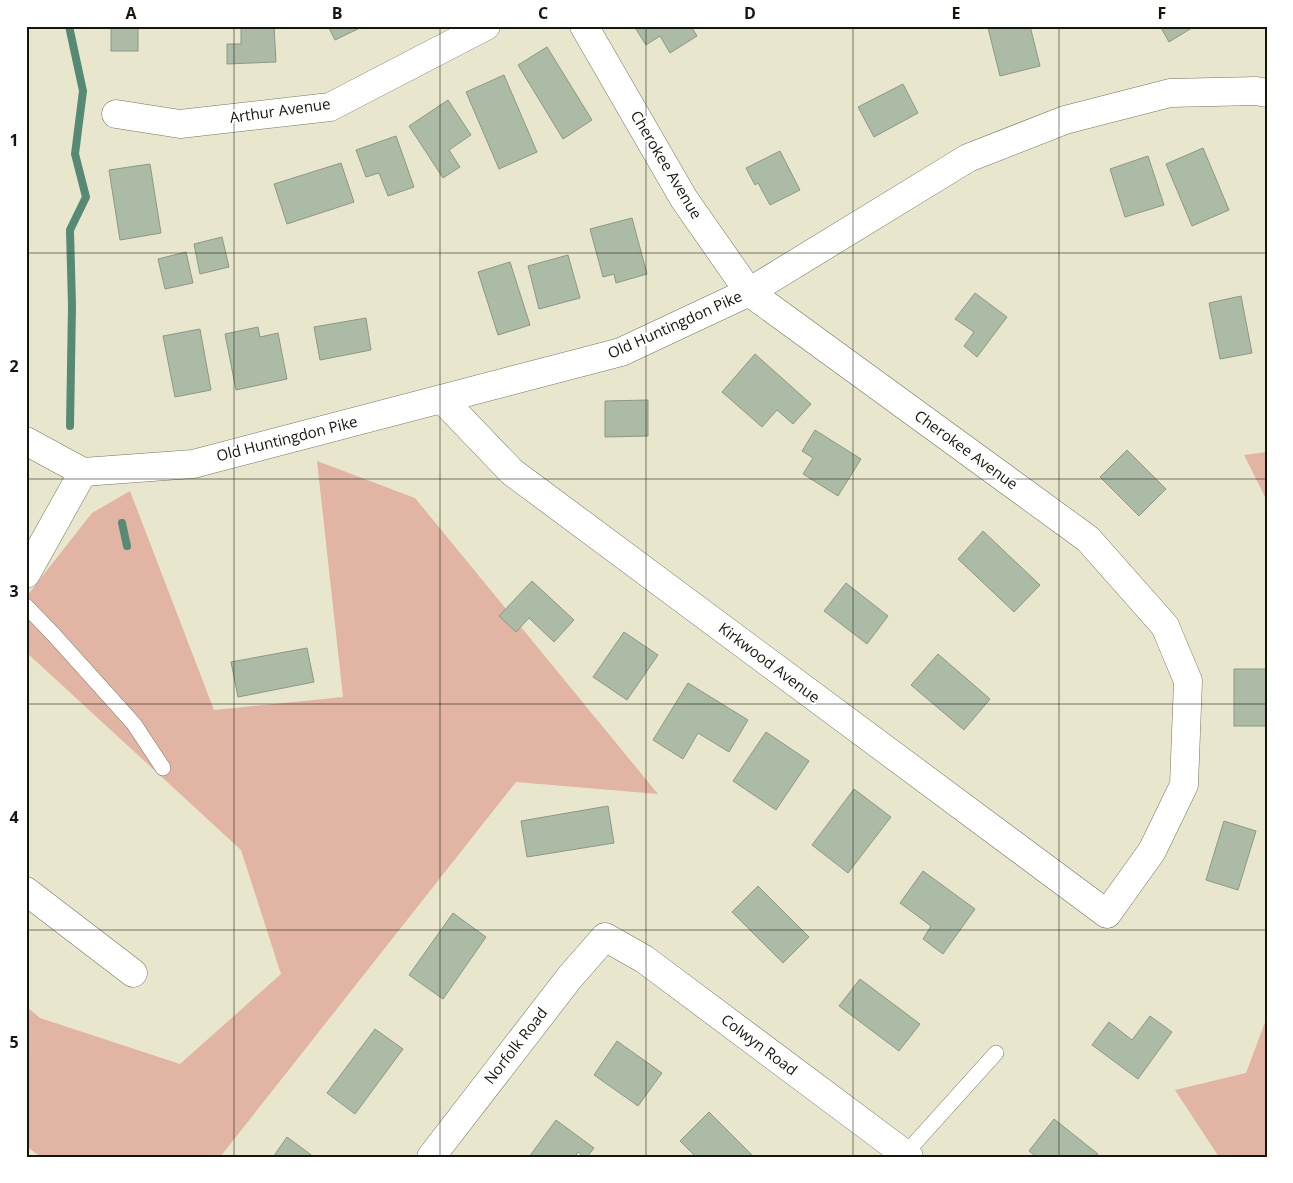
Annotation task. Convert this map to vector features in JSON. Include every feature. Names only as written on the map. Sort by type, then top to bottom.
[{"type":"street","name":"Arthur Avenue","points":[[116,114],[180,124],[330,107],[486,26]]},
{"type":"street","name":"Cherokee Avenue","points":[[584,26],[684,198],[749,292],[1088,539],[1165,626],[1188,681],[1184,785],[1152,851],[1107,914]]},
{"type":"street","name":"Old Huntingdon Pike","points":[[84,472],[193,464],[621,352],[749,292],[968,158],[1065,120],[1170,93],[1256,91],[1267,93]]},
{"type":"street","name":"Kirkwood Avenue","points":[[442,399],[512,472],[1107,914]]},
{"type":"street","points":[[26,441],[84,472],[26,574]]},
{"type":"street","points":[[26,891],[133,973]]},
{"type":"street","name":"Colwyn Road","points":[[605,937],[644,959],[905,1156]]},
{"type":"street","name":"Norfolk Road","points":[[430,1157],[570,977],[605,937]]},
{"type":"lane","points":[[26,606],[134,724],[163,768]]},
{"type":"lane","points":[[905,1156],[996,1053]]},
{"type":"shaded area","points":[[1267,452],[1267,501],[1244,455]]},
{"type":"shaded area","points":[[317,461],[415,498],[658,794],[516,782],[220,1157],[41,1157],[26,1146],[26,1006],[40,1018],[180,1064],[281,974],[241,850],[26,652],[26,597],[92,513],[130,491],[214,710],[343,697]]},
{"type":"shaded area","points":[[1267,1017],[1267,1157],[1219,1157],[1175,1090],[1246,1073]]},
{"type":"building","points":[[111,26],[138,26],[138,51],[111,51]]},
{"type":"building","points":[[241,26],[274,26],[276,62],[227,64],[227,44],[241,44]]},
{"type":"building","points":[[328,26],[364,26],[335,40]]},
{"type":"building","points":[[634,26],[691,26],[697,36],[670,53],[660,36],[646,45]]},
{"type":"building","points":[[995,26],[1030,26],[1040,66],[1000,76],[988,28]]},
{"type":"building","points":[[1160,26],[1195,26],[1169,42]]},
{"type":"building","points":[[547,47],[592,120],[563,139],[518,65]]},
{"type":"building","points":[[504,75],[537,152],[499,169],[466,92]]},
{"type":"building","points":[[903,84],[918,113],[874,137],[858,107]]},
{"type":"building","points":[[448,100],[471,135],[449,150],[460,167],[443,178],[409,126]]},
{"type":"building","points":[[396,136],[414,187],[388,196],[379,173],[366,177],[356,150]]},
{"type":"building","points":[[1203,148],[1229,210],[1192,226],[1166,164]]},
{"type":"building","points":[[780,151],[800,190],[770,205],[758,183],[755,185],[746,168]]},
{"type":"building","points":[[1148,156],[1164,205],[1125,217],[1110,169]]},
{"type":"building","points":[[341,163],[354,202],[287,224],[274,184]]},
{"type":"building","points":[[150,164],[161,233],[120,240],[109,170]]},
{"type":"building","points":[[632,218],[647,274],[616,283],[614,274],[603,277],[590,229]]},
{"type":"building","points":[[222,237],[229,267],[200,274],[194,244]]},
{"type":"building","points":[[186,252],[193,283],[165,289],[158,259]]},
{"type":"building","points":[[568,255],[580,298],[539,309],[528,266]]},
{"type":"building","points":[[510,262],[530,325],[498,335],[478,272]]},
{"type":"building","points":[[975,293],[1007,317],[977,357],[964,346],[974,332],[955,319]]},
{"type":"building","points":[[1241,296],[1252,353],[1220,359],[1209,303]]},
{"type":"building","points":[[366,318],[371,350],[320,360],[314,327]]},
{"type":"building","points":[[258,327],[260,337],[278,333],[287,379],[236,390],[225,334]]},
{"type":"building","points":[[200,329],[211,390],[175,397],[163,336]]},
{"type":"building","points":[[755,354],[811,404],[793,424],[777,410],[762,427],[722,392]]},
{"type":"building","points":[[648,400],[648,436],[605,437],[605,401]]},
{"type":"building","points":[[815,430],[861,459],[838,496],[803,474],[813,458],[802,451]]},
{"type":"building","points":[[1127,450],[1166,489],[1139,516],[1100,477]]},
{"type":"building","points":[[983,531],[1040,585],[1014,612],[958,559]]},
{"type":"building","points":[[532,581],[574,620],[554,642],[529,618],[516,632],[499,616]]},
{"type":"building","points":[[846,583],[888,616],[867,644],[824,611]]},
{"type":"building","points":[[624,632],[658,655],[627,700],[593,677]]},
{"type":"building","points":[[307,648],[314,682],[238,697],[231,662]]},
{"type":"building","points":[[938,654],[990,699],[964,730],[911,685]]},
{"type":"building","points":[[1234,669],[1267,669],[1267,726],[1234,726]]},
{"type":"building","points":[[688,683],[748,720],[729,752],[698,733],[683,759],[653,740]]},
{"type":"building","points":[[766,732],[809,761],[776,810],[733,781]]},
{"type":"building","points":[[854,789],[891,817],[848,873],[812,845]]},
{"type":"building","points":[[608,806],[614,843],[527,857],[521,821]]},
{"type":"building","points":[[1224,821],[1256,831],[1238,890],[1206,880]]},
{"type":"building","points":[[923,871],[975,909],[943,954],[923,939],[931,926],[900,903]]},
{"type":"building","points":[[758,886],[809,937],[783,963],[732,912]]},
{"type":"building","points":[[453,913],[486,937],[443,999],[409,975]]},
{"type":"building","points":[[860,979],[920,1024],[899,1051],[839,1006]]},
{"type":"building","points":[[1150,1016],[1172,1032],[1138,1079],[1092,1045],[1109,1022],[1132,1040]]},
{"type":"building","points":[[375,1029],[403,1049],[355,1114],[327,1093]]},
{"type":"building","points":[[617,1041],[662,1073],[638,1106],[594,1075]]},
{"type":"building","points":[[709,1112],[754,1157],[696,1157],[680,1141]]},
{"type":"building","points":[[1054,1119],[1098,1154],[1096,1157],[1037,1157],[1029,1151]]},
{"type":"building","points":[[556,1120],[594,1148],[587,1157],[578,1152],[575,1157],[529,1157]]},
{"type":"building","points":[[287,1137],[314,1157],[273,1157]]},
{"type":"waterway","points":[[69,26],[83,91],[75,154],[86,197],[70,230],[72,306],[70,426]]},
{"type":"waterway","points":[[122,523],[127,546]]}]
